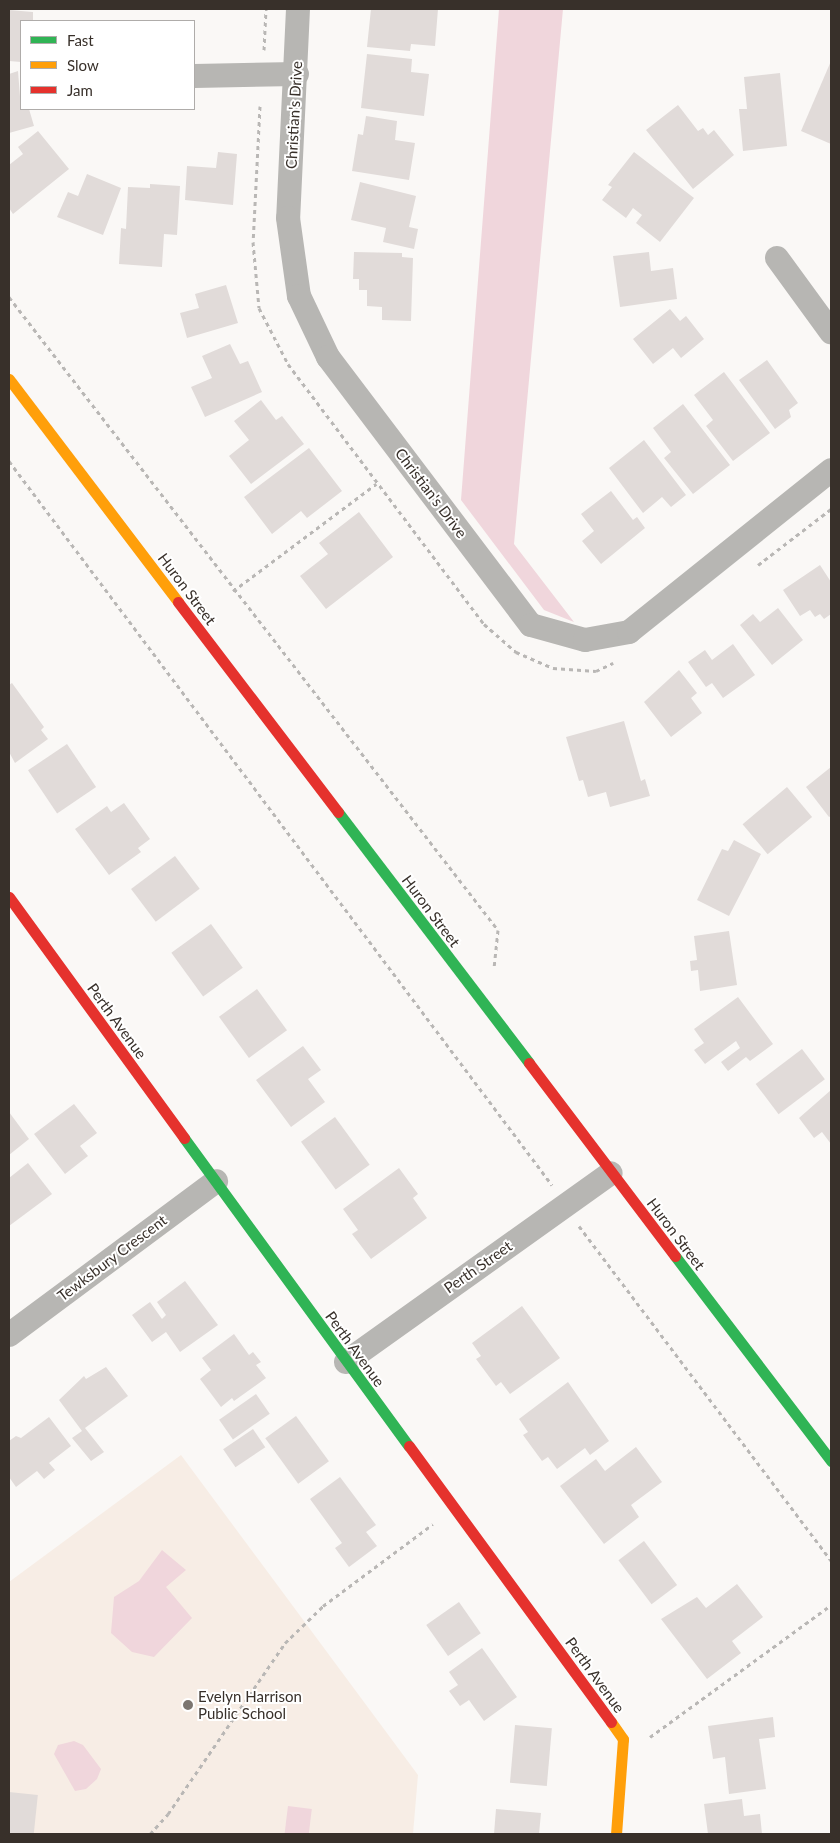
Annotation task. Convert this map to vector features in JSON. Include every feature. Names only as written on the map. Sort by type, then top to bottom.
[{"type":"main road","name":"Huron Street","points":[[9,379],[831,1461]]},
{"type":"main road","name":"Perth Avenue","points":[[9,897],[346,1362],[623,1739],[616,1834]]},
{"type":"street","name":"Christian's Drive","points":[[298,9],[297,74],[288,218],[299,296],[328,357],[531,625],[586,640],[629,632],[831,470]]},
{"type":"street","points":[[195,76],[297,74]]},
{"type":"street","points":[[777,258],[831,332]]},
{"type":"street","name":"Perth Street","points":[[346,1362],[611,1173]]},
{"type":"street","name":"Tewksbury Crescent","points":[[9,1335],[216,1181]]},
{"type":"path","points":[[264,53],[266,9]]},
{"type":"path","points":[[260,106],[253,242],[259,308],[288,364],[376,484],[484,624],[516,652],[553,668],[596,671],[622,660]]},
{"type":"path","points":[[9,297],[233,591],[498,930],[493,979]]},
{"type":"path","points":[[9,461],[552,1185]]},
{"type":"path","points":[[233,591],[376,484]]},
{"type":"path","points":[[755,568],[831,509]]},
{"type":"path","points":[[576,1221],[831,1561]]},
{"type":"path","points":[[150,1834],[168,1814],[285,1643],[323,1606],[454,1508]]},
{"type":"path","points":[[644,1742],[831,1605]]},
{"type":"shaded area","points":[[499,9],[563,9],[514,544],[574,622],[544,610],[461,500]]},
{"type":"shaded area","name":"Evelyn Harrison Public School","points":[[181,1455],[418,1775],[413,1834],[9,1834],[9,1582]]},
{"type":"shaded area","points":[[162,1550],[186,1570],[166,1587],[192,1618],[154,1657],[132,1652],[111,1633],[114,1597],[139,1581]]},
{"type":"shaded area","points":[[74,1741],[83,1745],[101,1769],[97,1779],[86,1789],[75,1791],[54,1754],[58,1745]]},
{"type":"shaded area","points":[[288,1806],[312,1809],[309,1834],[285,1834]]},
{"type":"building","points":[[371,9],[438,9],[435,46],[411,44],[410,51],[367,47]]},
{"type":"building","points":[[9,10],[33,12],[33,20],[20,20],[20,62],[9,61]]},
{"type":"building","points":[[367,54],[412,59],[411,72],[429,74],[424,116],[361,108]]},
{"type":"building","points":[[831,61],[831,144],[801,131]]},
{"type":"building","points":[[18,71],[20,110],[29,110],[34,126],[9,133],[9,74]]},
{"type":"building","points":[[780,73],[787,146],[743,151],[739,109],[747,109],[744,77]]},
{"type":"building","points":[[678,105],[698,131],[703,128],[708,135],[714,130],[734,155],[693,189],[646,130]]},
{"type":"building","points":[[366,116],[397,121],[395,140],[415,143],[409,180],[352,171],[358,134],[363,135]]},
{"type":"building","points":[[38,131],[69,169],[13,214],[9,208],[9,165],[23,154],[18,147]]},
{"type":"building","points":[[218,152],[237,154],[233,205],[185,200],[187,166],[216,168]]},
{"type":"building","points":[[634,152],[694,198],[660,242],[636,223],[642,215],[633,208],[626,218],[602,200],[612,187],[608,185]]},
{"type":"building","points":[[87,174],[121,188],[103,235],[57,217],[68,192],[78,196]]},
{"type":"building","points":[[360,182],[416,196],[409,227],[418,229],[414,249],[383,242],[386,228],[351,220]]},
{"type":"building","points":[[150,184],[180,186],[177,235],[164,234],[162,267],[119,264],[121,228],[126,229],[128,187],[150,188]]},
{"type":"building","points":[[354,252],[402,253],[402,257],[413,258],[411,321],[382,320],[382,307],[367,306],[367,290],[359,290],[359,279],[353,279]]},
{"type":"building","points":[[649,252],[651,271],[673,268],[677,299],[620,307],[613,256]]},
{"type":"building","points":[[226,285],[238,323],[187,338],[180,313],[199,308],[195,294]]},
{"type":"building","points":[[670,309],[680,321],[686,316],[704,339],[681,358],[673,348],[653,364],[633,339]]},
{"type":"building","points":[[230,344],[240,364],[248,361],[262,392],[205,417],[191,387],[212,378],[202,356]]},
{"type":"building","points":[[767,360],[798,403],[789,410],[791,417],[775,429],[739,380]]},
{"type":"building","points":[[724,372],[770,433],[733,461],[706,426],[713,420],[694,395]]},
{"type":"building","points":[[261,400],[276,420],[282,416],[304,444],[251,484],[229,456],[249,440],[234,421]]},
{"type":"building","points":[[683,404],[730,465],[693,494],[664,458],[671,452],[653,428]]},
{"type":"building","points":[[644,440],[686,495],[671,507],[662,497],[643,513],[609,468]]},
{"type":"building","points":[[309,448],[342,491],[307,518],[301,511],[272,534],[244,497]]},
{"type":"building","points":[[611,491],[633,520],[637,517],[645,528],[601,564],[582,541],[594,531],[581,514]]},
{"type":"building","points":[[359,512],[393,557],[326,609],[300,576],[328,554],[319,543]]},
{"type":"building","points":[[820,565],[831,582],[831,614],[824,619],[820,614],[815,617],[810,610],[800,616],[783,590]]},
{"type":"building","points":[[778,608],[803,640],[772,665],[740,625],[753,614],[760,622]]},
{"type":"building","points":[[733,644],[755,675],[723,698],[712,683],[706,687],[688,662],[705,650],[712,660]]},
{"type":"building","points":[[679,670],[697,693],[691,698],[702,713],[671,737],[644,702]]},
{"type":"building","points":[[12,683],[44,727],[41,730],[48,739],[15,763],[9,752],[9,685]]},
{"type":"building","points":[[624,721],[641,781],[645,779],[650,796],[610,807],[606,792],[588,797],[583,780],[579,781],[566,737]]},
{"type":"building","points":[[67,744],[96,787],[57,813],[28,770]]},
{"type":"building","points":[[831,767],[831,816],[829,817],[806,787]]},
{"type":"building","points":[[787,787],[812,817],[768,854],[743,824]]},
{"type":"building","points":[[124,803],[150,839],[138,848],[141,852],[109,875],[75,829],[107,806],[111,812]]},
{"type":"building","points":[[734,840],[761,854],[729,916],[697,900],[722,849],[728,851]]},
{"type":"building","points":[[175,856],[200,889],[156,922],[131,889]]},
{"type":"building","points":[[211,924],[243,968],[203,996],[171,953]]},
{"type":"building","points":[[729,931],[737,985],[700,991],[698,970],[691,971],[690,961],[697,960],[694,936]]},
{"type":"building","points":[[257,989],[287,1030],[249,1058],[219,1017]]},
{"type":"building","points":[[738,997],[773,1044],[750,1061],[746,1057],[728,1071],[721,1062],[740,1048],[736,1041],[705,1064],[694,1050],[704,1043],[694,1029]]},
{"type":"building","points":[[303,1046],[321,1070],[308,1079],[325,1102],[291,1127],[256,1080]]},
{"type":"building","points":[[802,1049],[825,1079],[779,1114],[756,1084]]},
{"type":"building","points":[[831,1090],[831,1144],[822,1132],[814,1138],[799,1118]]},
{"type":"building","points":[[74,1104],[97,1133],[80,1146],[88,1156],[65,1174],[34,1134]]},
{"type":"building","points":[[9,1112],[29,1139],[9,1155]]},
{"type":"building","points":[[335,1117],[370,1165],[336,1189],[301,1142]]},
{"type":"building","points":[[28,1163],[52,1194],[9,1226],[9,1178]]},
{"type":"building","points":[[399,1168],[418,1194],[413,1198],[427,1218],[371,1259],[352,1234],[358,1230],[343,1209]]},
{"type":"building","points":[[185,1281],[218,1325],[180,1352],[166,1332],[152,1342],[132,1315],[150,1302],[162,1319],[166,1315],[157,1302]]},
{"type":"building","points":[[522,1306],[560,1358],[510,1394],[501,1382],[496,1386],[476,1359],[481,1356],[472,1343]]},
{"type":"building","points":[[234,1334],[249,1355],[253,1352],[261,1362],[256,1365],[266,1378],[234,1401],[232,1398],[221,1407],[200,1379],[211,1370],[202,1358]]},
{"type":"building","points":[[106,1367],[128,1396],[85,1428],[104,1452],[91,1461],[72,1438],[82,1431],[59,1400],[84,1376],[86,1379]]},
{"type":"building","points":[[568,1382],[609,1441],[590,1455],[585,1448],[557,1469],[548,1457],[542,1461],[523,1435],[528,1432],[519,1419]]},
{"type":"building","points":[[256,1394],[270,1414],[233,1439],[219,1420]]},
{"type":"building","points":[[296,1416],[329,1461],[298,1484],[265,1438]]},
{"type":"building","points":[[49,1417],[71,1446],[49,1463],[55,1470],[44,1479],[37,1471],[16,1487],[9,1477],[9,1441],[16,1436],[21,1438]]},
{"type":"building","points":[[253,1429],[265,1447],[235,1467],[223,1449]]},
{"type":"building","points":[[636,1447],[662,1482],[631,1505],[639,1517],[604,1544],[560,1486],[596,1459],[605,1471]]},
{"type":"building","points":[[340,1477],[376,1525],[366,1532],[377,1546],[349,1567],[335,1548],[342,1543],[310,1499]]},
{"type":"building","points":[[644,1541],[677,1585],[652,1604],[618,1560]]},
{"type":"building","points":[[737,1584],[763,1617],[732,1641],[741,1653],[707,1679],[661,1619],[697,1597],[706,1608]]},
{"type":"building","points":[[459,1602],[481,1633],[448,1656],[426,1625]]},
{"type":"building","points":[[482,1648],[517,1697],[484,1721],[469,1700],[460,1706],[449,1691],[458,1685],[449,1672]]},
{"type":"building","points":[[773,1717],[775,1737],[759,1739],[766,1789],[729,1794],[725,1757],[713,1759],[708,1726]]},
{"type":"building","points":[[515,1725],[552,1728],[547,1786],[510,1783]]},
{"type":"building","points":[[9,1792],[38,1795],[34,1834],[9,1834]]},
{"type":"building","points":[[742,1799],[744,1816],[760,1814],[762,1834],[708,1834],[704,1804]]},
{"type":"building","points":[[496,1809],[541,1813],[539,1834],[494,1834]]},
{"type":"traffic: fast","points":[[338,812],[529,1063]]},
{"type":"traffic: fast","points":[[184,1138],[409,1446]]},
{"type":"traffic: fast","points":[[675,1256],[831,1461]]},
{"type":"traffic: slow","points":[[9,379],[178,602]]},
{"type":"traffic: slow","points":[[611,1722],[623,1739],[616,1834]]},
{"type":"traffic: jam","points":[[178,602],[338,812]]},
{"type":"traffic: jam","points":[[9,897],[184,1138]]},
{"type":"traffic: jam","points":[[529,1063],[675,1256]]},
{"type":"traffic: jam","points":[[409,1446],[611,1722]]},
{"type":"place","name":"Evelyn Harrison Public School","points":[[188,1705]]}]
